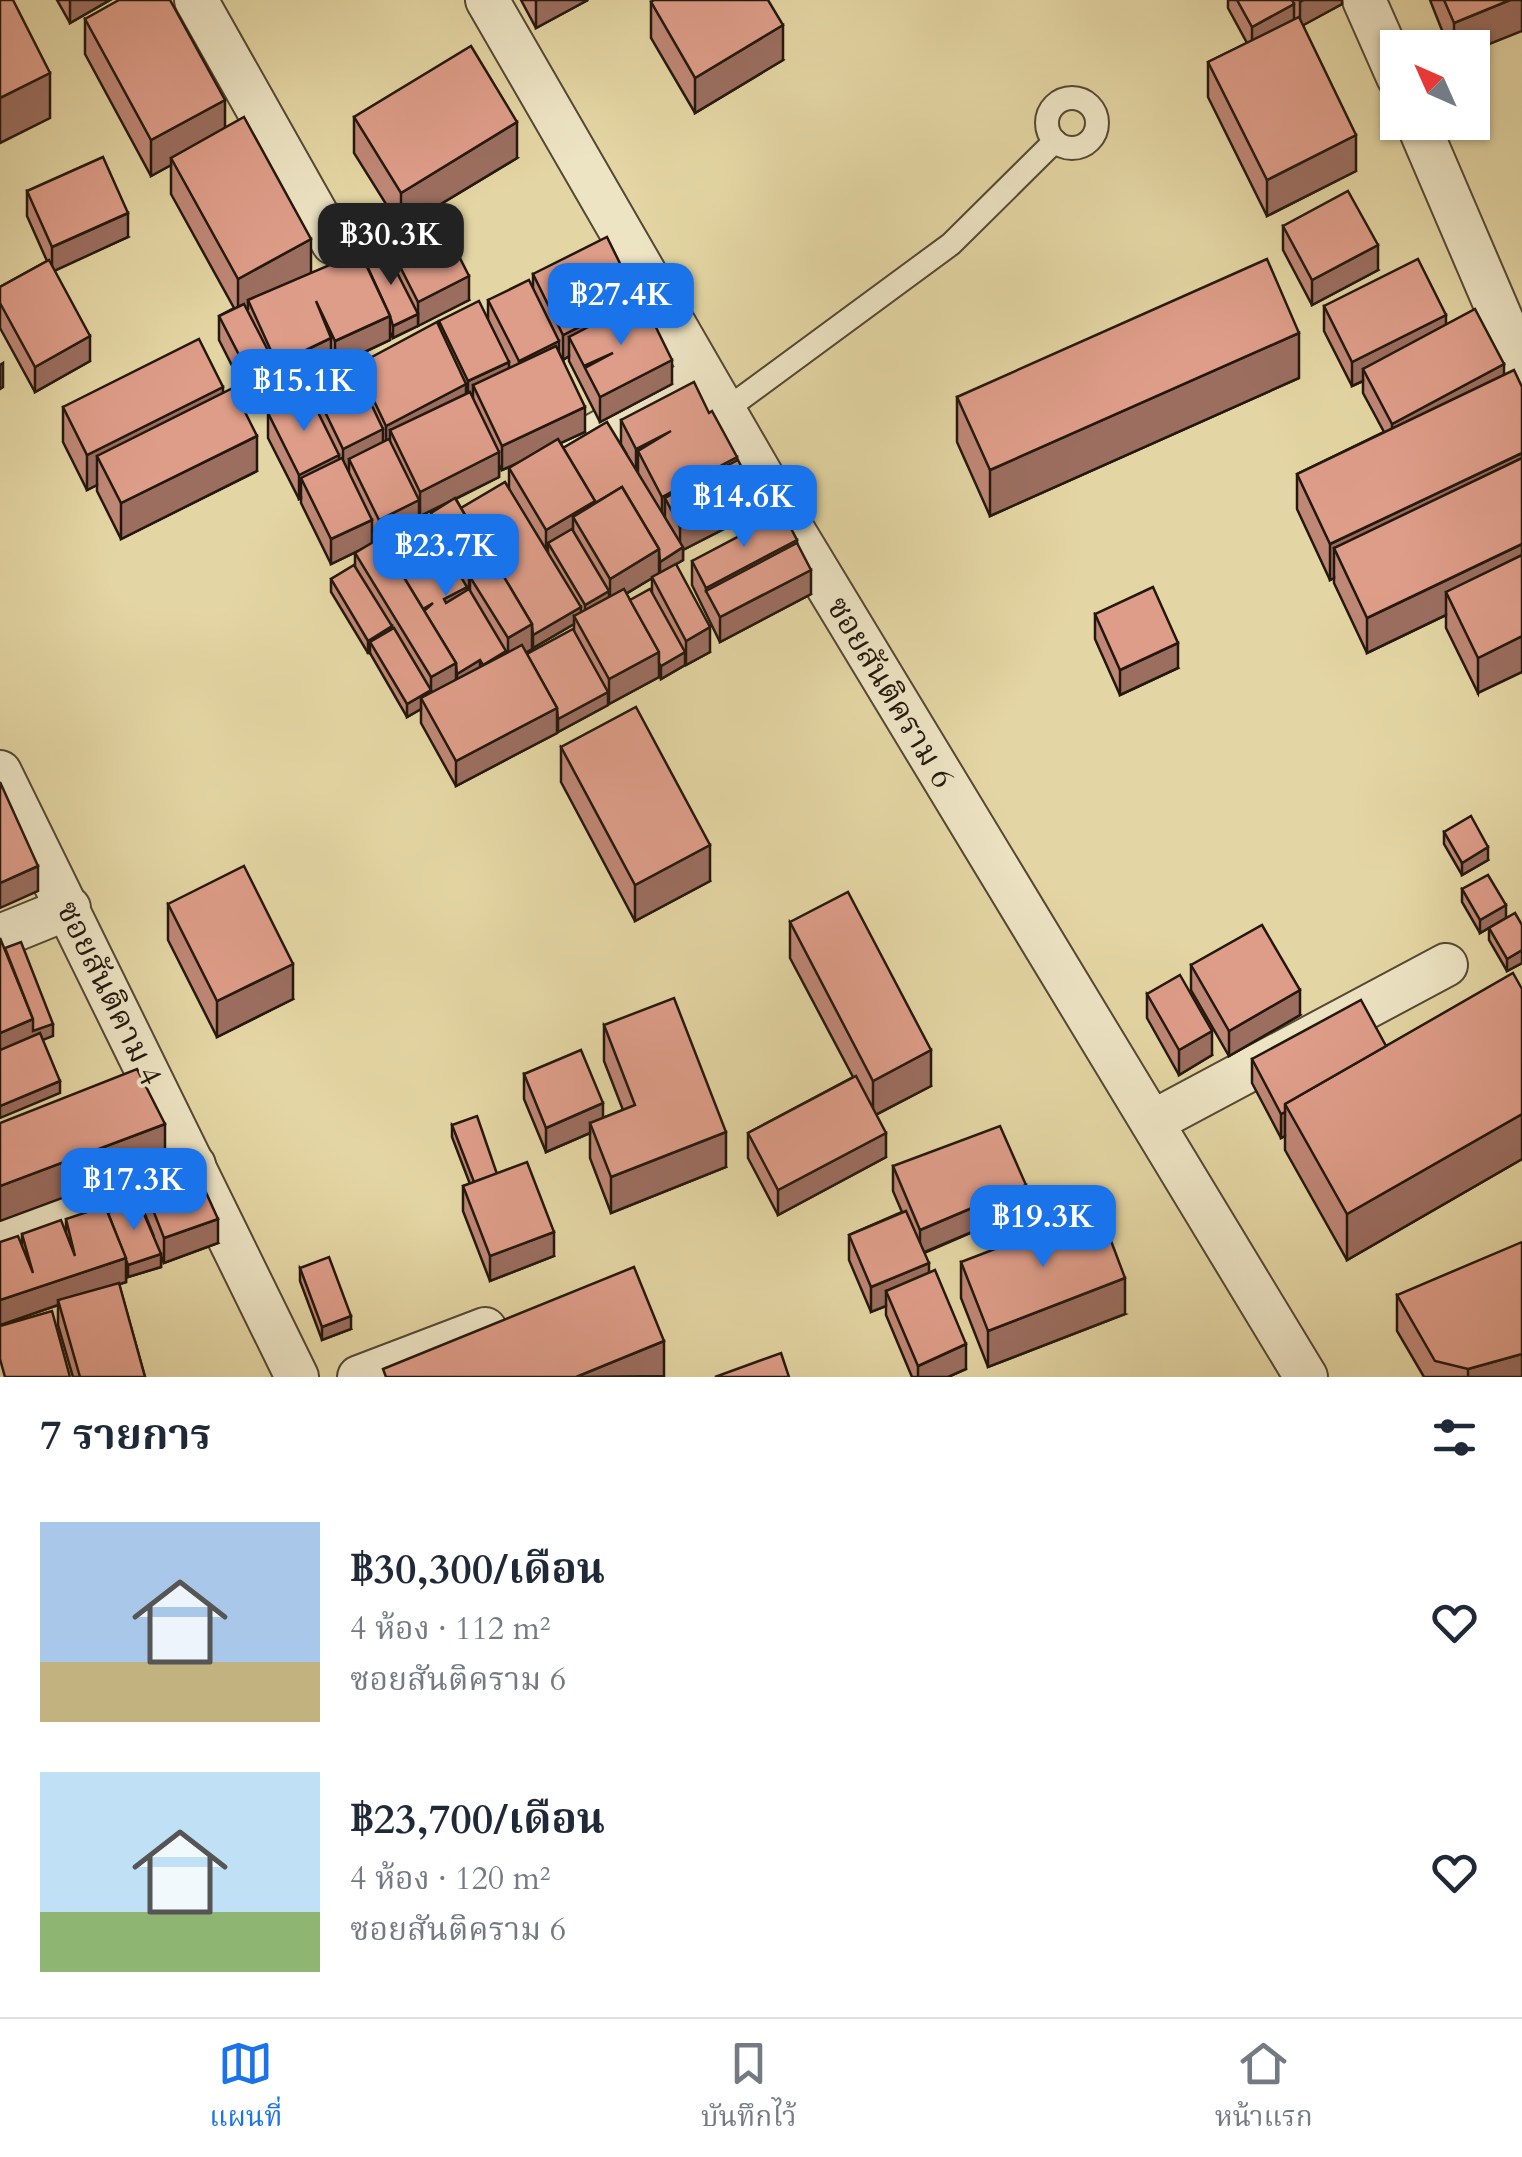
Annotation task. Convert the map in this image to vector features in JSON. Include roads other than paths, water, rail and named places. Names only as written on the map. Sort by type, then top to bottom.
[{"type":"street","points":[[196,0],[333,243]]},
{"type":"street","name":"ซอยสันติคราม 6","points":[[487,0],[608,248],[714,393],[768,526],[1152,1122],[1306,1377]]},
{"type":"street","points":[[1364,0],[1380,36]]},
{"type":"street","points":[[1425,140],[1522,367]]},
{"type":"street","points":[[520,476],[714,393]]},
{"type":"street","name":"ซอยสันติคาม 4","points":[[0,772],[68,908],[136,1086],[194,1165],[298,1377]]},
{"type":"street","points":[[0,936],[68,908]]},
{"type":"street","points":[[1152,1122],[1446,965]]},
{"type":"street","points":[[0,1241],[194,1165]]},
{"type":"street","points":[[359,1377],[519,1316]]},
{"type":"lane","points":[[714,393],[951,244],[1055,142]]}]
